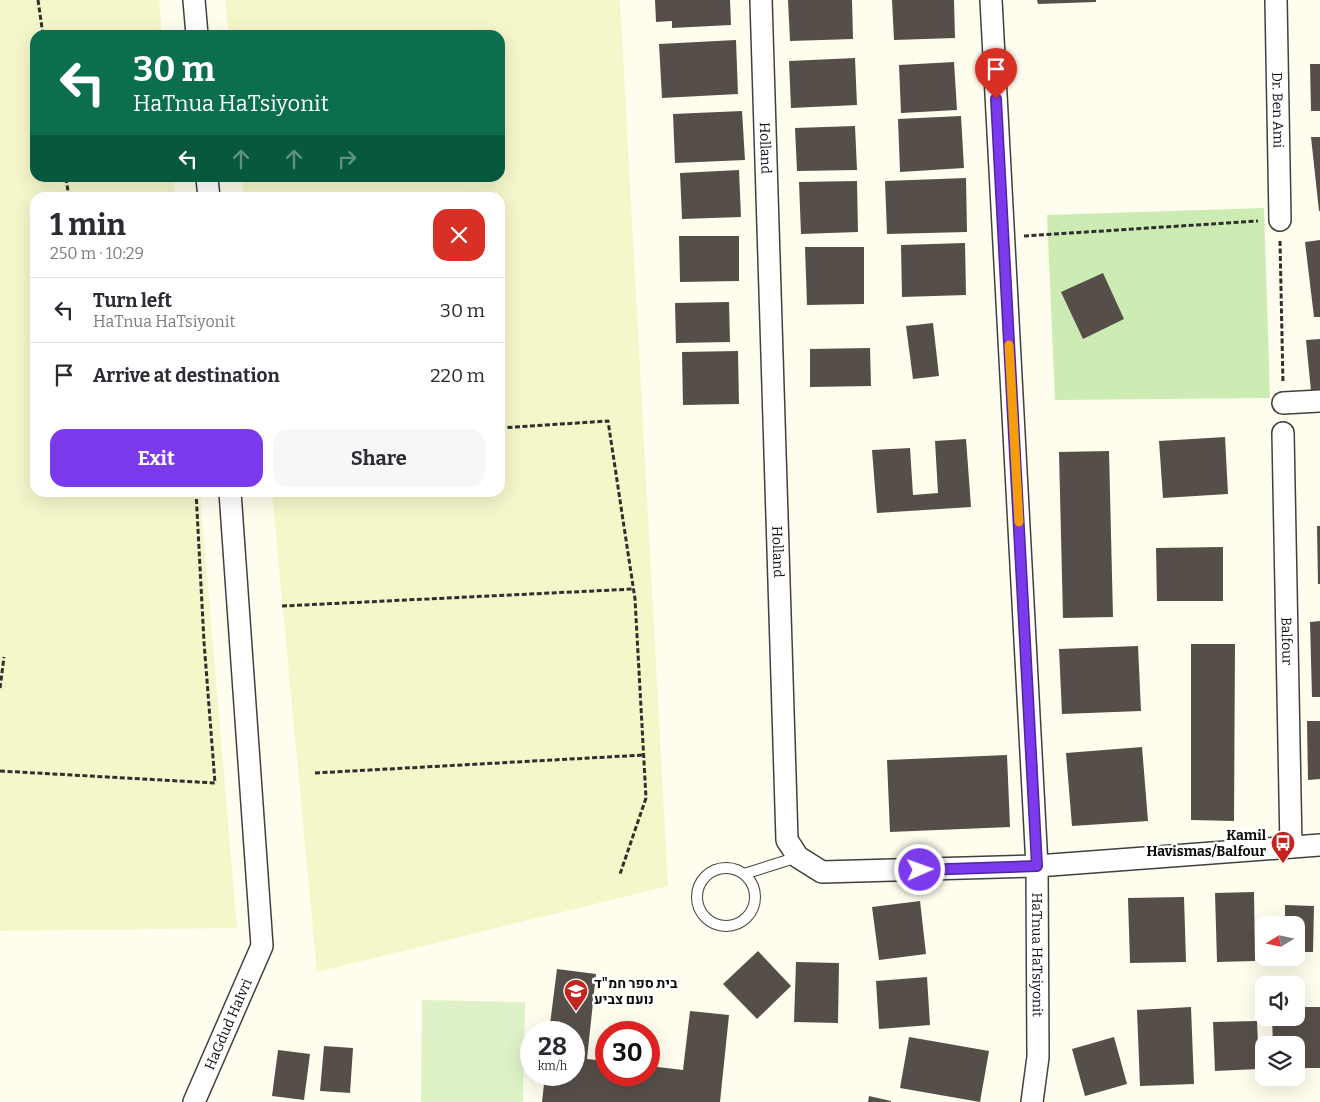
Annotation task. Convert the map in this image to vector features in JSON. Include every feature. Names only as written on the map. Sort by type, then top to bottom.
[{"type":"street","points":[[194,0],[197,30]]},
{"type":"street","name":"Holland","points":[[761,0],[792,848]]},
{"type":"street","name":"HaTnua HaTsiyonit","points":[[991,0],[1037,866],[1038,1057],[1032,1102]]},
{"type":"street","name":"Dr. Ben Ami","points":[[1276,0],[1280,220]]},
{"type":"street","points":[[1283,403],[1320,401]]},
{"type":"street","name":"Balfour","points":[[1283,434],[1290,847]]},
{"type":"street","name":"HaGdud HaIvri","points":[[194,1102],[262,946],[230,497]]},
{"type":"street","points":[[792,848],[822,872],[1037,866],[1320,845]]},
{"type":"lane","points":[[744,874],[792,848]]},
{"type":"lane","points":[[719,868],[735,869],[744,874],[751,882],[755,899],[753,910],[747,918],[739,924],[726,927],[708,921],[702,913],[697,894],[706,876],[719,868]]},
{"type":"path","points":[[38,0],[42,30]]},
{"type":"path","points":[[1004,238],[1280,220],[1283,403]]},
{"type":"path","points":[[505,428],[608,421],[634,589],[646,798],[620,874]]},
{"type":"path","points":[[0,771],[215,783],[204,642],[196,497]]},
{"type":"path","points":[[282,606],[634,589]]},
{"type":"path","points":[[0,688],[4,657]]},
{"type":"path","points":[[315,773],[644,755]]},
{"type":"green space","points":[[0,0],[159,0],[162,30],[30,30],[30,182],[174,182],[175,192],[30,192],[30,497],[200,497],[237,928],[0,931]]},
{"type":"green space","points":[[225,0],[620,0],[668,886],[317,972],[272,497],[505,497],[505,192],[243,192],[242,182],[505,182],[505,30],[228,30]]},
{"type":"green space","points":[[1264,208],[1270,398],[1055,400],[1047,215]]},
{"type":"green space","points":[[422,1000],[525,1002],[525,1021],[520,1021],[520,1086],[523,1086],[523,1102],[421,1102]]},
{"type":"building","points":[[655,0],[730,0],[731,25],[672,28],[672,21],[656,22]]},
{"type":"building","points":[[788,0],[852,0],[853,39],[790,41]]},
{"type":"building","points":[[892,0],[954,0],[955,38],[894,40]]},
{"type":"building","points":[[1037,0],[1096,0],[1096,2],[1038,4]]},
{"type":"building","points":[[736,40],[738,94],[662,98],[659,44]]},
{"type":"building","points":[[855,58],[857,105],[791,108],[789,61]]},
{"type":"building","points":[[954,62],[957,110],[901,113],[899,65]]},
{"type":"building","points":[[1310,64],[1320,64],[1320,111],[1311,111]]},
{"type":"building","points":[[742,111],[745,160],[675,163],[673,114]]},
{"type":"building","points":[[961,116],[964,168],[900,172],[898,119]]},
{"type":"building","points":[[855,126],[857,170],[797,171],[795,128]]},
{"type":"building","points":[[1311,137],[1320,137],[1320,211],[1319,211]]},
{"type":"building","points":[[739,170],[741,217],[682,219],[680,173]]},
{"type":"building","points":[[966,178],[967,232],[887,234],[885,181]]},
{"type":"building","points":[[857,181],[858,232],[801,234],[799,182]]},
{"type":"building","points":[[679,236],[739,236],[739,281],[680,282]]},
{"type":"building","points":[[1320,240],[1320,317],[1314,317],[1305,242]]},
{"type":"building","points":[[965,243],[966,295],[902,297],[901,245]]},
{"type":"building","points":[[805,247],[864,247],[864,304],[807,305]]},
{"type":"building","points":[[1103,273],[1124,319],[1083,339],[1061,292]]},
{"type":"building","points":[[729,302],[730,342],[676,343],[675,303]]},
{"type":"building","points":[[933,323],[939,376],[913,379],[906,326]]},
{"type":"building","points":[[1320,339],[1320,390],[1311,391],[1306,340]]},
{"type":"building","points":[[870,348],[871,386],[810,387],[810,349]]},
{"type":"building","points":[[738,351],[739,404],[683,405],[682,352]]},
{"type":"building","points":[[1225,437],[1228,494],[1163,498],[1159,441]]},
{"type":"building","points":[[966,439],[971,507],[877,513],[872,450],[910,448],[913,495],[938,493],[935,441]]},
{"type":"building","points":[[1109,451],[1113,617],[1063,618],[1059,452]]},
{"type":"building","points":[[1317,526],[1320,526],[1320,584],[1318,584]]},
{"type":"building","points":[[1223,547],[1223,601],[1157,601],[1156,548]]},
{"type":"building","points":[[1320,621],[1320,697],[1312,697],[1310,622]]},
{"type":"building","points":[[1191,644],[1235,644],[1234,821],[1191,820]]},
{"type":"building","points":[[1138,646],[1141,711],[1062,714],[1059,649]]},
{"type":"building","points":[[1307,721],[1320,721],[1320,779],[1308,780]]},
{"type":"building","points":[[1142,747],[1148,821],[1072,826],[1066,753]]},
{"type":"building","points":[[1007,755],[1010,827],[890,832],[887,760]]},
{"type":"building","points":[[1254,892],[1255,961],[1217,962],[1215,893]]},
{"type":"building","points":[[1184,897],[1186,962],[1130,963],[1128,898]]},
{"type":"building","points":[[920,901],[926,954],[879,960],[872,907]]},
{"type":"building","points":[[1285,905],[1314,906],[1313,952],[1305,952],[1305,916],[1285,916]]},
{"type":"building","points":[[758,951],[791,986],[757,1019],[723,984]]},
{"type":"building","points":[[796,962],[839,963],[838,1023],[794,1022]]},
{"type":"building","points":[[557,969],[596,974],[587,1059],[595,1060],[595,1086],[660,1086],[660,1067],[683,1070],[690,1011],[729,1015],[720,1102],[542,1102],[544,1086],[585,1086],[585,1021],[550,1021]]},
{"type":"building","points":[[927,977],[930,1025],[879,1029],[876,981]]},
{"type":"building","points":[[1191,1007],[1194,1084],[1140,1086],[1137,1010]]},
{"type":"building","points":[[1305,1007],[1320,1007],[1320,1068],[1305,1068],[1305,1036],[1273,1036],[1272,1026],[1305,1026]]},
{"type":"building","points":[[1255,1021],[1258,1036],[1255,1036],[1255,1069],[1215,1071],[1213,1022]]},
{"type":"building","points":[[909,1037],[989,1051],[980,1102],[900,1088]]},
{"type":"building","points":[[1114,1037],[1127,1084],[1085,1096],[1072,1049]]},
{"type":"building","points":[[324,1046],[353,1048],[350,1093],[320,1091]]},
{"type":"building","points":[[278,1050],[310,1054],[304,1100],[272,1096]]},
{"type":"building","points":[[869,1096],[891,1101],[891,1102],[868,1102]]},
{"type":"slow traffic","points":[[1009,345],[1019,522]]},
{"type":"place","name":"Kamil Havismas/Balfour","points":[[1283,864]]},
{"type":"place","name":"בית ספר חמ\"ד נועם צביע","points":[[576,1012]]},
{"type":"route","points":[[920,870],[1037,866],[996,99]]}]
